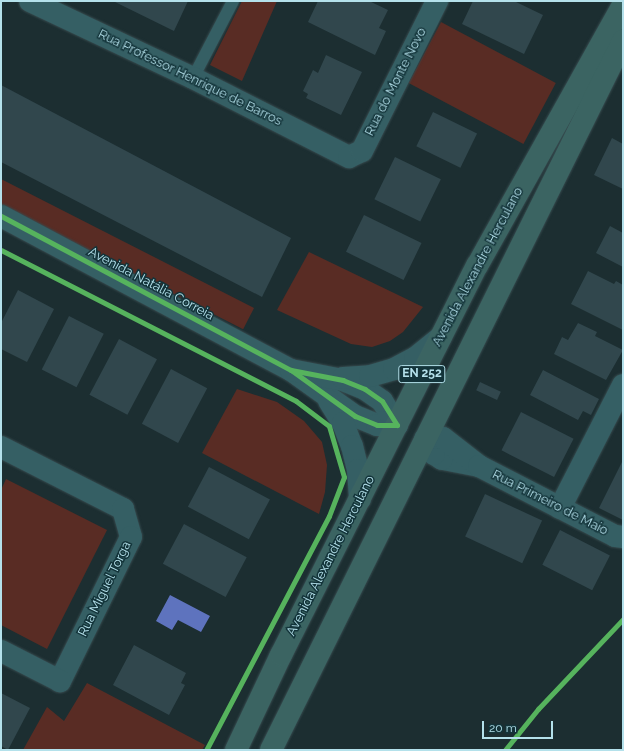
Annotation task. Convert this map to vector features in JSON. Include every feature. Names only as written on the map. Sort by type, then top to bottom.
[{"type":"main road","name":"Avenida Alexandre Herculano","points":[[236,750],[441,337],[512,202],[623,5]]},
{"type":"main road","name":"EN 252","points":[[271,750],[623,42]]},
{"type":"main road","points":[[397,425],[425,439]]},
{"type":"street","name":"Rua Professor Henrique de Barros","points":[[30,1],[193,78],[349,156]]},
{"type":"street","name":"Rua do Monte Novo","points":[[349,156],[362,151],[437,1]]},
{"type":"street","name":"Avenida Natália Correia","points":[[1,216],[291,370],[324,382],[344,408],[366,421],[377,424],[397,425]]},
{"type":"street","points":[[324,382],[386,372],[415,358],[441,337]]},
{"type":"street","name":"Avenida Natália Correia","points":[[324,382],[348,435],[357,465],[360,499]]},
{"type":"street","points":[[560,508],[623,385]]},
{"type":"street","name":"Rua Primeiro de Maio","points":[[425,439],[432,437],[443,438],[479,466],[615,536],[623,537]]},
{"type":"street","name":"Rua Miguel Torga","points":[[1,447],[123,509],[131,537],[60,681],[1,651]]},
{"type":"lane","points":[[193,78],[233,1]]},
{"type":"shaded area","points":[[242,1],[277,1],[242,81],[210,65]]},
{"type":"shaded area","points":[[441,22],[556,83],[523,144],[409,83]]},
{"type":"shaded area","points":[[1,179],[254,308],[243,329],[1,206]]},
{"type":"shaded area","points":[[309,252],[423,307],[403,332],[390,341],[372,347],[351,344],[277,310]]},
{"type":"shaded area","points":[[237,389],[277,402],[304,421],[322,442],[327,465],[325,492],[319,514],[202,453]]},
{"type":"shaded area","points":[[6,479],[107,530],[47,649],[1,625],[1,490]]},
{"type":"shaded area","points":[[87,683],[205,745],[202,750],[23,750],[47,707],[64,721]]},
{"type":"water","points":[[170,595],[210,616],[201,632],[178,620],[172,630],[156,621]]},
{"type":"building","points":[[113,1],[188,1],[174,31]]},
{"type":"building","points":[[318,1],[369,1],[388,10],[379,28],[386,31],[375,55],[308,22]]},
{"type":"building","points":[[473,1],[514,1],[543,15],[524,54],[462,24]]},
{"type":"building","points":[[326,55],[362,72],[341,115],[306,98],[308,94],[303,91],[313,70],[318,73]]},
{"type":"building","points":[[1,85],[291,238],[262,297],[1,162]]},
{"type":"building","points":[[433,112],[477,133],[460,168],[416,146]]},
{"type":"building","points":[[612,138],[623,144],[623,189],[594,175]]},
{"type":"building","points":[[395,157],[441,179],[420,222],[374,199]]},
{"type":"building","points":[[364,215],[422,243],[404,280],[346,252]]},
{"type":"building","points":[[610,226],[623,233],[623,267],[596,253]]},
{"type":"building","points":[[588,271],[614,284],[616,281],[623,285],[623,330],[571,304]]},
{"type":"building","points":[[18,290],[54,309],[27,362],[1,349],[1,323]]},
{"type":"building","points":[[69,316],[104,334],[77,387],[42,369]]},
{"type":"building","points":[[578,323],[597,332],[595,336],[623,350],[606,380],[554,354],[562,337],[568,340]]},
{"type":"building","points":[[119,339],[157,359],[127,415],[89,395]]},
{"type":"building","points":[[171,369],[207,388],[178,443],[142,424]]},
{"type":"building","points":[[543,370],[599,399],[591,415],[583,411],[578,420],[530,395]]},
{"type":"building","points":[[480,382],[501,392],[497,400],[476,390]]},
{"type":"building","points":[[521,412],[574,439],[554,477],[501,450]]},
{"type":"building","points":[[623,460],[623,520],[599,508]]},
{"type":"building","points":[[209,467],[270,499],[249,539],[188,507]]},
{"type":"building","points":[[485,494],[542,521],[522,563],[465,537]]},
{"type":"building","points":[[184,524],[247,557],[226,597],[163,564]]},
{"type":"building","points":[[560,530],[610,555],[592,590],[542,565]]},
{"type":"building","points":[[134,645],[186,673],[181,683],[185,685],[169,715],[113,685]]},
{"type":"building","points":[[1,693],[30,708],[8,750],[1,746]]},
{"type":"cycle path","points":[[1,216],[291,370],[355,416],[377,425],[397,425],[382,401],[365,389],[343,380],[291,370]]},
{"type":"cycle path","points":[[1,250],[296,401],[329,426],[344,477],[329,516],[206,750]]},
{"type":"cycle path","points":[[505,750],[538,709],[623,619]]}]
